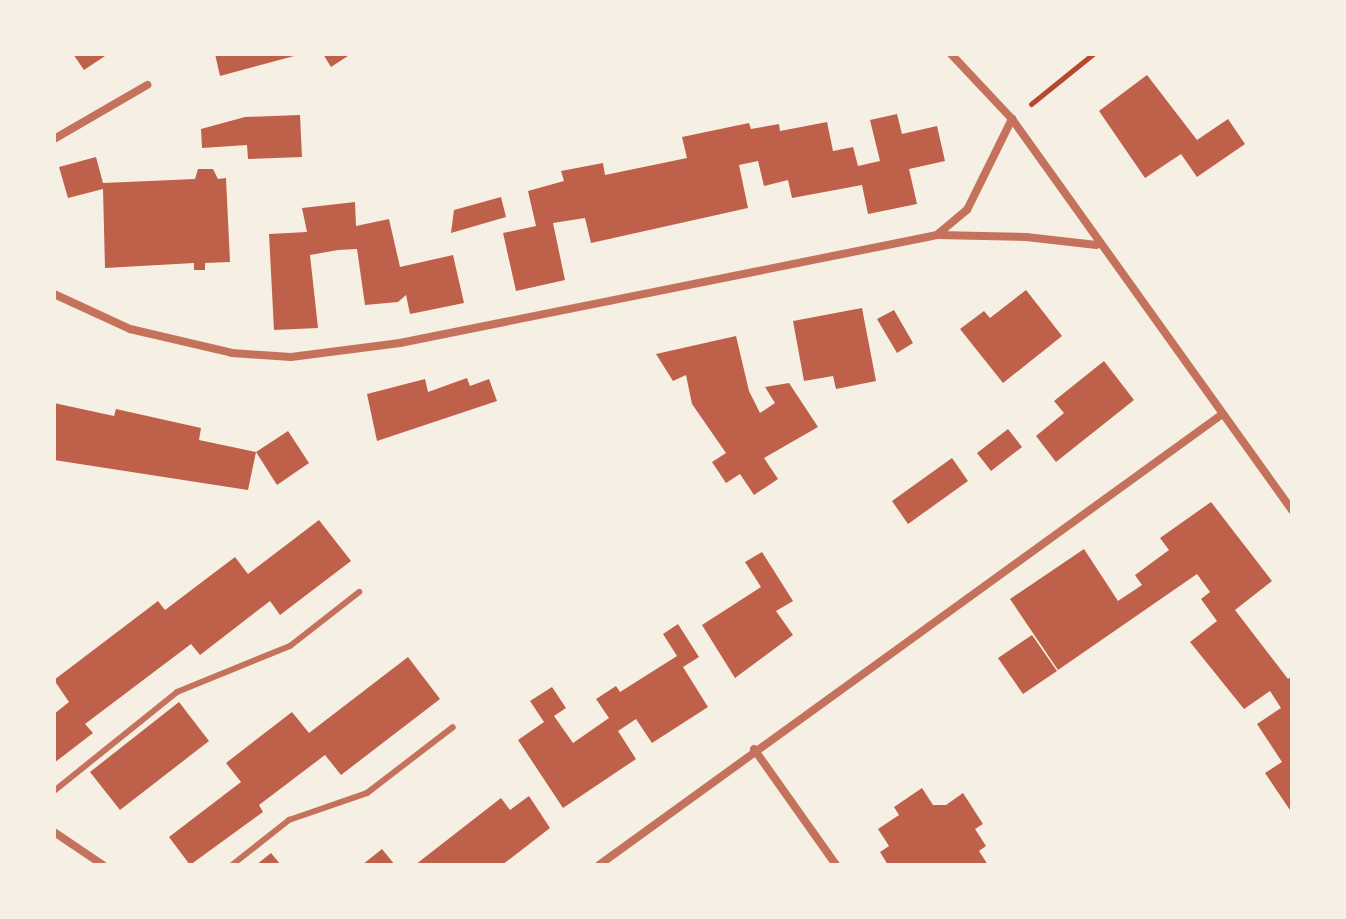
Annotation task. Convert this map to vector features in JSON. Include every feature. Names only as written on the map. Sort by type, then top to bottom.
[{"type":"street","points":[[951,54],[1012,119],[1097,245],[1292,510]]},
{"type":"street","points":[[54,139],[147,85]]},
{"type":"street","points":[[937,235],[967,210],[1012,119]]},
{"type":"street","points":[[54,294],[130,329],[232,353],[291,357],[400,343],[937,235],[1026,237],[1097,245]]},
{"type":"street","points":[[599,865],[754,749],[1221,415]]},
{"type":"street","points":[[754,749],[836,865]]},
{"type":"street","points":[[54,832],[103,865]]},
{"type":"lane","points":[[54,791],[177,692],[290,646],[359,592]]},
{"type":"lane","points":[[232,865],[289,820],[367,793],[453,727]]},
{"type":"path","points":[[1012,119],[1093,54]]},
{"type":"building","points":[[73,54],[108,54],[84,70]]},
{"type":"building","points":[[215,54],[298,54],[298,55],[220,76]]},
{"type":"building","points":[[323,54],[351,54],[331,67]]},
{"type":"building","points":[[1147,75],[1197,140],[1228,119],[1245,144],[1197,177],[1181,154],[1145,178],[1099,111]]},
{"type":"building","points":[[897,114],[902,134],[937,126],[945,161],[909,169],[917,204],[868,214],[862,185],[792,198],[788,180],[764,186],[758,161],[739,165],[748,208],[591,243],[585,218],[553,223],[565,280],[516,291],[503,233],[536,226],[528,191],[564,181],[561,171],[603,163],[605,175],[687,158],[682,137],[749,123],[751,129],[779,124],[780,131],[827,122],[833,151],[853,147],[858,166],[880,161],[870,120]]},
{"type":"building","points":[[300,115],[302,157],[248,159],[247,145],[202,148],[201,129],[245,117]]},
{"type":"building","points":[[96,157],[103,183],[195,179],[198,169],[213,169],[218,179],[226,178],[230,262],[205,263],[205,270],[194,270],[194,263],[105,268],[103,189],[68,198],[59,167]]},
{"type":"building","points":[[501,197],[506,217],[451,233],[454,210]]},
{"type":"building","points":[[355,202],[356,226],[389,219],[400,267],[453,255],[464,303],[410,314],[406,295],[398,302],[365,305],[357,249],[338,250],[310,255],[318,328],[274,330],[269,234],[307,232],[302,208]]},
{"type":"building","points":[[1026,290],[1062,336],[1003,383],[960,329],[984,311],[990,318]]},
{"type":"building","points":[[862,308],[876,381],[836,389],[833,376],[804,381],[793,321]]},
{"type":"building","points":[[894,310],[913,343],[897,353],[877,319]]},
{"type":"building","points":[[736,336],[749,391],[760,413],[775,403],[765,387],[789,383],[818,427],[764,458],[778,479],[754,495],[740,474],[726,483],[712,462],[726,453],[692,404],[686,375],[673,381],[656,354]]},
{"type":"building","points":[[1104,361],[1134,400],[1056,462],[1036,436],[1064,413],[1054,401]]},
{"type":"building","points":[[467,378],[470,386],[489,379],[497,401],[377,441],[367,394],[425,379],[428,392]]},
{"type":"building","points":[[54,403],[114,416],[116,409],[201,428],[199,440],[256,452],[248,490],[54,460]]},
{"type":"building","points":[[1008,429],[1022,447],[991,471],[977,453]]},
{"type":"building","points":[[288,431],[309,463],[277,485],[256,452]]},
{"type":"building","points":[[952,458],[968,481],[908,524],[892,501]]},
{"type":"building","points":[[1211,502],[1272,581],[1235,610],[1288,679],[1292,676],[1292,813],[1265,773],[1282,762],[1257,724],[1281,708],[1270,691],[1244,709],[1190,642],[1217,621],[1201,599],[1210,592],[1197,574],[1058,670],[1010,599],[1084,549],[1118,601],[1142,585],[1135,575],[1169,550],[1160,538]]},
{"type":"building","points":[[319,520],[351,561],[280,615],[270,601],[200,655],[191,644],[85,724],[93,733],[54,763],[54,714],[69,702],[54,680],[158,601],[165,610],[235,557],[248,574]]},
{"type":"building","points":[[762,552],[793,601],[776,611],[793,635],[735,678],[702,625],[761,587],[745,562]]},
{"type":"building","points":[[678,624],[699,657],[683,667],[708,707],[652,743],[636,719],[618,731],[636,759],[563,808],[518,740],[544,722],[530,701],[552,687],[566,708],[554,716],[573,743],[609,718],[596,699],[616,686],[620,692],[677,656],[663,634]]},
{"type":"building","points":[[1032,635],[1057,671],[1023,694],[998,658]]},
{"type":"building","points":[[408,657],[440,699],[341,775],[325,755],[259,805],[263,812],[190,865],[169,837],[241,782],[226,763],[292,712],[309,733]]},
{"type":"building","points":[[179,702],[209,741],[120,810],[90,772]]},
{"type":"building","points":[[922,788],[933,805],[946,805],[963,793],[983,824],[975,829],[986,846],[979,851],[988,865],[888,865],[880,852],[889,846],[878,829],[899,815],[894,807]]},
{"type":"building","points":[[529,796],[550,828],[502,865],[415,865],[501,798],[510,810]]},
{"type":"building","points":[[382,849],[395,865],[362,865]]},
{"type":"building","points":[[271,853],[281,865],[256,865]]}]
